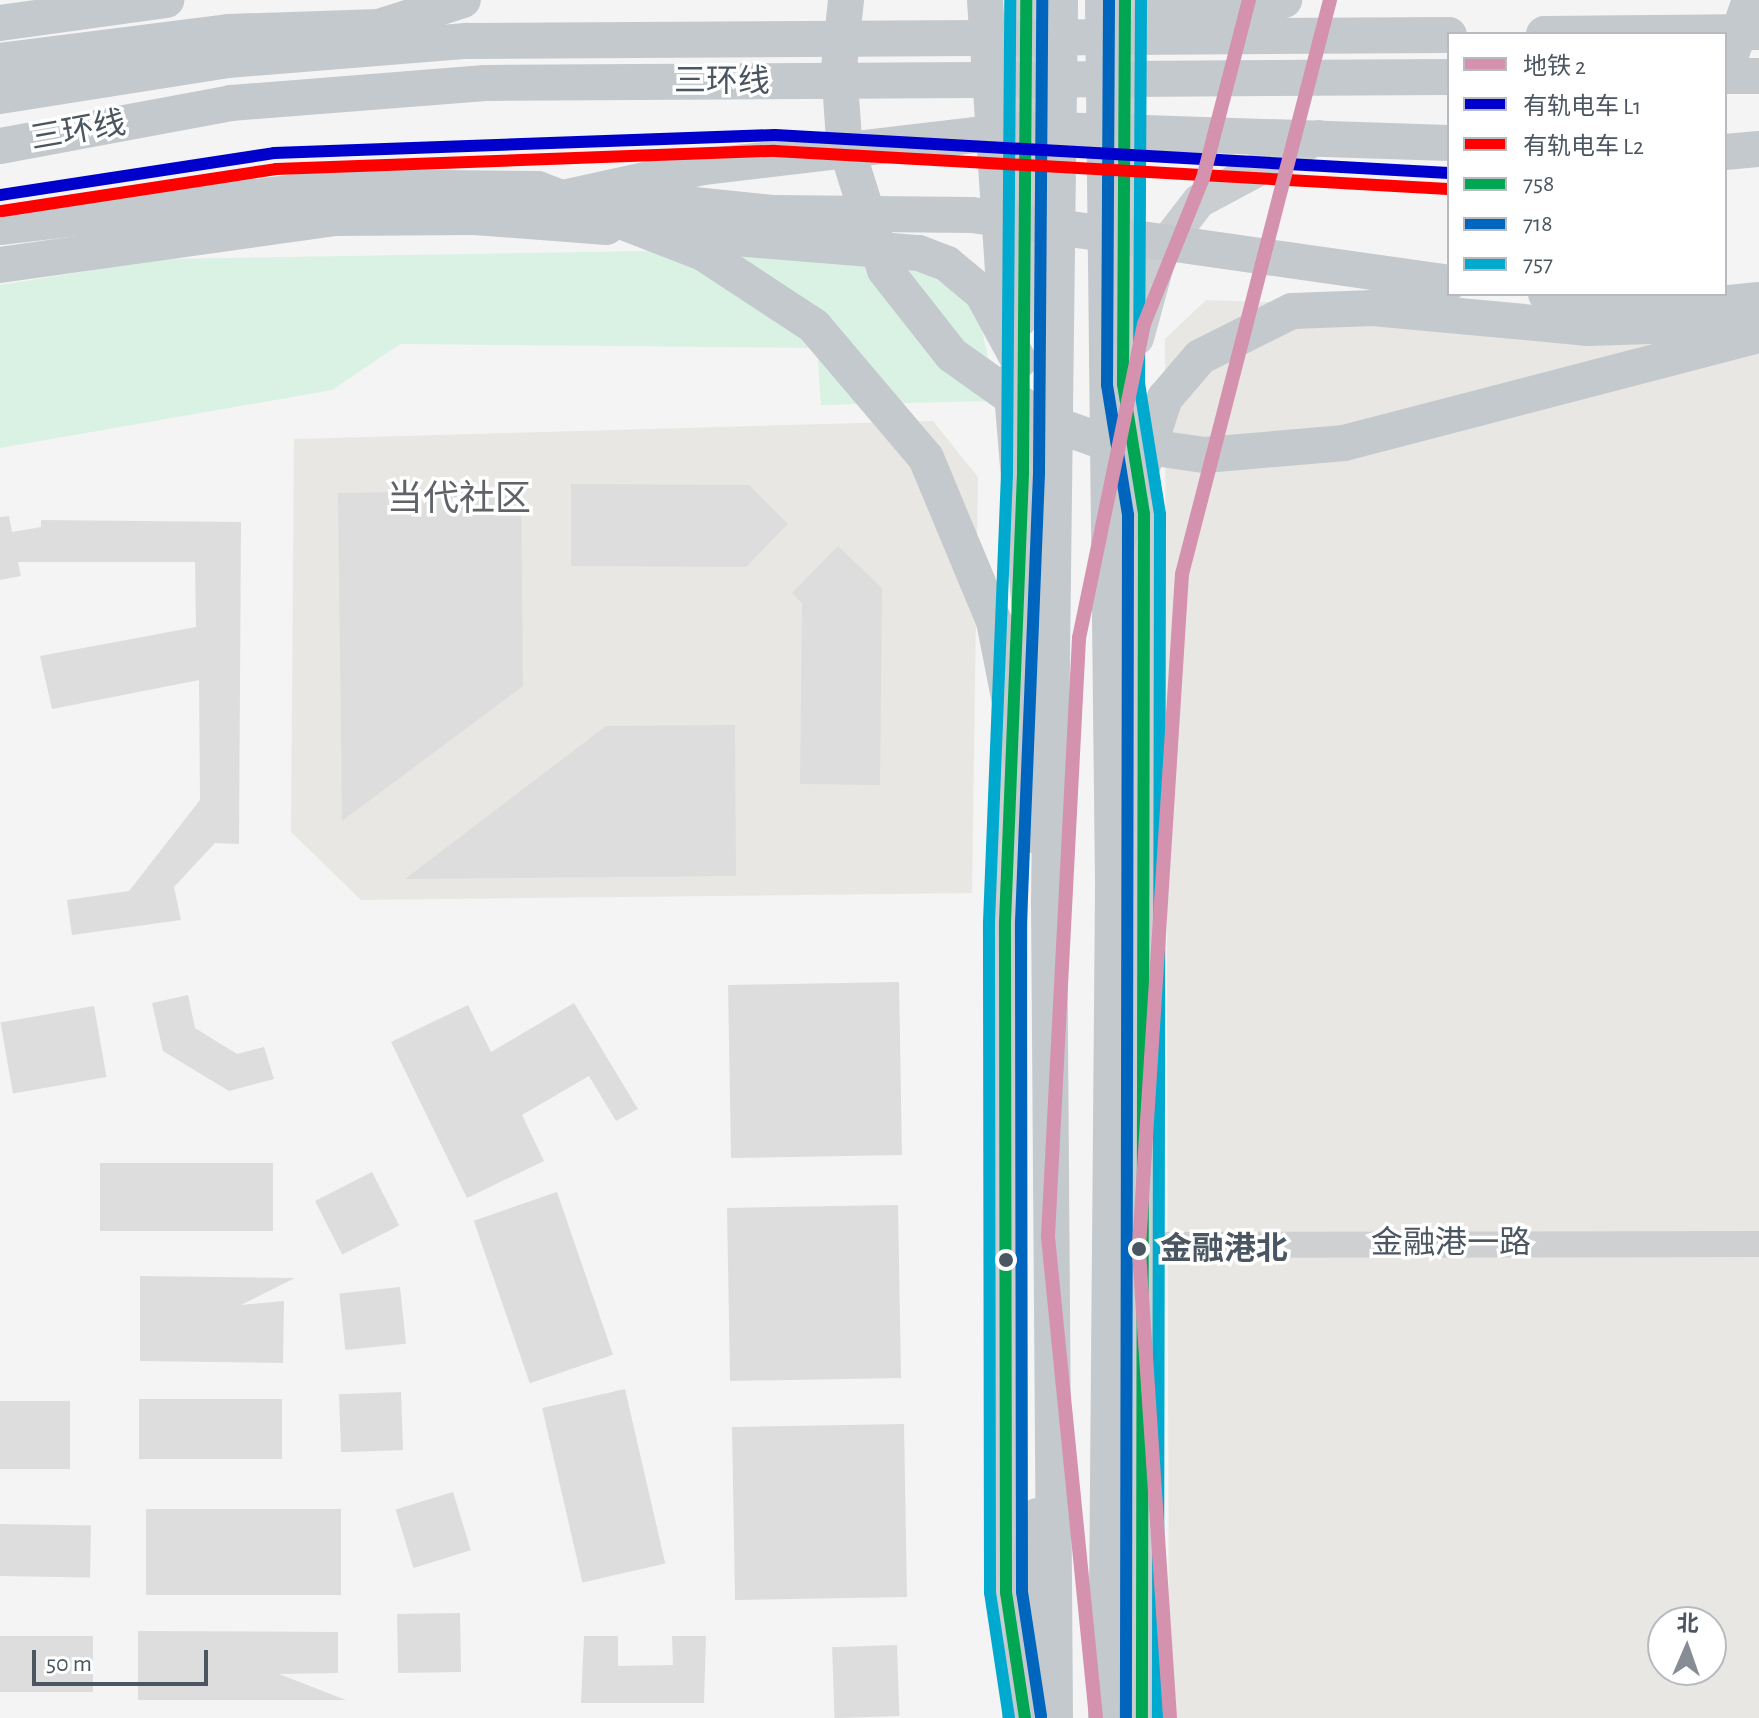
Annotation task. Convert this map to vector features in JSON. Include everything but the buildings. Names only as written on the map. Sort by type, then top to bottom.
[{"type":"highway","points":[[0,23],[166,0]]},
{"type":"highway","points":[[379,27],[463,0]]},
{"type":"highway","points":[[846,0],[839,68],[844,140],[885,270],[952,355],[1045,421],[1099,440],[1205,455],[1344,443],[1759,335]]},
{"type":"highway","points":[[985,0],[1028,632],[1051,763]]},
{"type":"highway","points":[[1055,1718],[1049,903],[1060,0]]},
{"type":"highway","points":[[1103,0],[1106,580],[1113,888],[1106,1718]]},
{"type":"highway","points":[[7,60],[228,32],[1180,14],[1284,0]]},
{"type":"highway","points":[[1727,68],[1750,0]]},
{"type":"highway","points":[[1727,32],[1759,32]]},
{"type":"highway","name":"三环线","points":[[0,96],[228,60],[466,41],[1447,35]]},
{"type":"highway","points":[[1727,74],[1759,76]]},
{"type":"highway","name":"三环线","points":[[0,146],[231,103],[485,83],[1447,77]]},
{"type":"highway","points":[[474,217],[703,167],[1025,129],[1447,143]]},
{"type":"highway","points":[[1727,152],[1759,149]]},
{"type":"highway","points":[[0,227],[341,187],[538,189],[774,213],[972,215],[1447,283]]},
{"type":"highway","points":[[538,189],[703,253],[814,326],[926,458],[994,621],[1049,903]]},
{"type":"highway","points":[[0,265],[334,218],[474,217],[919,253],[947,264],[982,293],[1019,361]]},
{"type":"highway","points":[[0,244],[93,251]]},
{"type":"highway","points":[[1239,251],[1447,258]]},
{"type":"highway","points":[[1576,296],[1709,305],[1759,300]]},
{"type":"highway","points":[[1106,580],[1165,398],[1200,357],[1292,311],[1373,308],[1588,328],[1759,320]]},
{"type":"highway","points":[[1023,1718],[1024,1601],[1054,1404]]},
{"type":"main road","points":[[1023,1718],[1006,1593],[1005,922],[1023,472],[1019,361],[1026,0]]},
{"type":"main road","points":[[1125,0],[1123,384],[1144,514],[1142,1718]]},
{"type":"main road","points":[[1123,384],[1161,250],[1199,201],[1319,137]]},
{"type":"street","name":"金融港一路","points":[[1144,1245],[1759,1244]]},
{"type":"shaded area","points":[[1206,300],[1759,318],[1759,1718],[1169,1718],[1165,339]]},
{"type":"shaded area","points":[[933,421],[978,477],[972,893],[361,900],[291,832],[294,439]]},
{"type":"green space","points":[[651,251],[912,264],[977,306],[997,401],[821,405],[817,348],[400,344],[332,390],[0,448],[0,285],[163,259]]},
{"type":"metro line","name":"2","points":[[1096,1718],[1048,1236],[1079,638],[1144,324],[1203,178],[1249,0]]},
{"type":"metro line","name":"2","points":[[1170,1718],[1139,1246],[1182,574],[1330,0]]},
{"type":"tram line","name":"L1","points":[[0,195],[274,153],[775,135],[1447,173]]},
{"type":"tram line","name":"L2","points":[[2,211],[276,169],[775,151],[1447,189]]},
{"type":"transit line","name":"757","points":[[1009,1718],[990,1593],[989,922],[1007,472],[1010,0]]},
{"type":"transit line","name":"758","points":[[1025,1718],[1006,1593],[1005,922],[1023,472],[1026,0]]},
{"type":"transit line","name":"718","points":[[1041,1716],[1022,1592],[1021,922],[1039,472],[1042,0]]},
{"type":"transit line","name":"718","points":[[1109,0],[1107,385],[1128,515],[1126,1718]]},
{"type":"transit line","name":"758","points":[[1125,0],[1123,384],[1144,514],[1142,1718]]},
{"type":"transit line","name":"757","points":[[1141,0],[1139,383],[1160,514],[1158,1718]]},
{"type":"place","name":"金融港北","points":[[1139,1249]]},
{"type":"district","name":"当代社区","points":[[459,500]]}]
